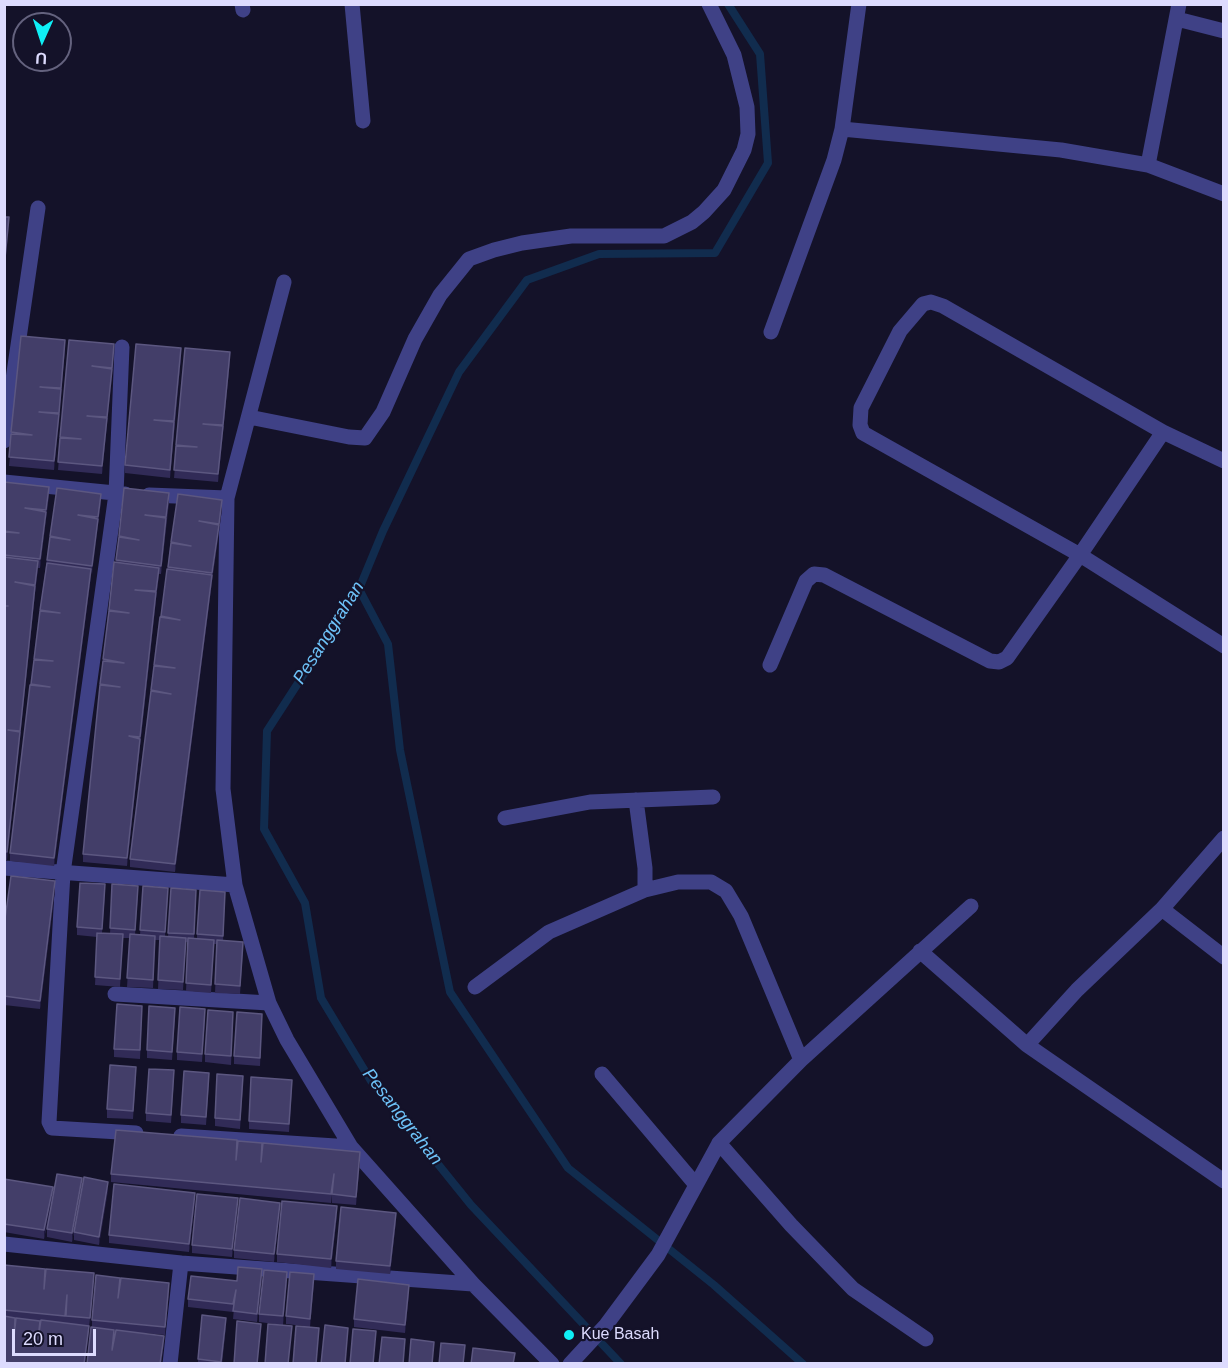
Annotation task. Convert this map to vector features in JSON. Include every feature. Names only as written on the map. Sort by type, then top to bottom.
[{"type":"street","points":[[352,4],[363,122]]},
{"type":"street","points":[[249,417],[348,437],[365,438],[383,412],[415,339],[440,295],[470,260],[487,252],[522,243],[571,236],[664,236],[692,222],[704,212],[724,190],[744,150],[748,134],[747,106],[734,55],[709,4]]},
{"type":"street","points":[[771,332],[834,160],[842,129],[859,4]]},
{"type":"street","points":[[1148,165],[1178,12],[1224,31]]},
{"type":"street","points":[[842,129],[1061,150],[1148,165],[1224,194]]},
{"type":"street","points":[[4,441],[38,208]]},
{"type":"street","points":[[284,282],[227,498],[223,789],[236,885],[268,1003],[287,1040],[351,1147],[473,1284],[552,1364]]},
{"type":"street","points":[[1224,461],[1163,432],[943,306],[931,302],[923,304],[900,331],[861,408],[860,425],[863,433],[1080,555],[1224,646]]},
{"type":"street","points":[[122,347],[116,494],[63,873],[50,1126],[52,1128],[351,1147]]},
{"type":"street","points":[[770,665],[806,581],[814,574],[835,580],[990,661],[999,662],[1007,658],[1163,432]]},
{"type":"street","points":[[4,482],[116,494],[227,498]]},
{"type":"street","points":[[505,818],[590,802],[713,797]]},
{"type":"street","points":[[636,800],[645,868],[645,890]]},
{"type":"street","points":[[1027,1045],[1077,990],[1162,909],[1224,838]]},
{"type":"street","points":[[4,867],[236,885]]},
{"type":"street","points":[[475,987],[549,932],[645,890],[678,882],[711,882],[726,891],[741,916],[801,1060]]},
{"type":"street","points":[[570,1364],[606,1326],[658,1255],[719,1143],[801,1060],[971,906]]},
{"type":"street","points":[[1162,909],[1224,957]]},
{"type":"street","points":[[920,951],[1027,1045],[1224,1181]]},
{"type":"street","points":[[115,994],[268,1003]]},
{"type":"street","points":[[602,1074],[696,1185]]},
{"type":"street","points":[[719,1143],[791,1225],[853,1289],[926,1339]]},
{"type":"street","points":[[4,1244],[181,1263],[473,1284]]},
{"type":"street","points":[[170,1364],[181,1263]]},
{"type":"building","points":[[4,217],[9,217],[4,268]]},
{"type":"building","points":[[21,336],[65,340],[61,388],[40,387],[61,389],[59,413],[39,412],[59,414],[54,461],[9,457],[11,434],[32,435],[11,432]]},
{"type":"building","points":[[69,340],[114,344],[112,368],[92,366],[112,369],[107,417],[87,416],[107,418],[102,466],[58,462],[60,438],[81,439],[60,437]]},
{"type":"building","points":[[136,344],[181,348],[174,421],[154,420],[174,422],[170,470],[125,465]]},
{"type":"building","points":[[185,348],[230,352],[223,425],[203,424],[223,426],[218,474],[174,470],[176,446],[197,447],[176,445]]},
{"type":"building","points":[[4,482],[49,487],[46,510],[25,508],[46,512],[40,559],[4,555],[4,532],[19,533],[4,531]]},
{"type":"building","points":[[57,488],[101,494],[98,517],[78,515],[98,519],[92,566],[47,560],[50,537],[70,540],[50,536]]},
{"type":"building","points":[[124,488],[169,493],[166,517],[145,515],[166,518],[161,566],[116,560],[119,537],[139,540],[119,536]]},
{"type":"building","points":[[178,494],[222,500],[219,524],[199,521],[219,525],[212,573],[168,567],[171,543],[191,546],[171,542]]},
{"type":"building","points":[[4,557],[38,561],[35,585],[15,582],[35,586],[20,731],[8,730],[20,732],[7,852],[4,851]]},
{"type":"building","points":[[114,562],[159,568],[156,591],[135,590],[156,592],[140,737],[129,736],[140,739],[127,858],[83,854],[100,685],[120,687],[100,684],[103,661],[124,663],[103,659],[109,611],[129,613],[109,610]]},
{"type":"building","points":[[47,563],[91,569],[54,858],[10,853],[30,685],[50,687],[31,684],[34,660],[53,661],[34,659],[40,611],[60,613],[40,610]]},
{"type":"building","points":[[167,569],[212,575],[175,864],[130,859],[151,691],[171,694],[151,690],[154,666],[175,668],[154,665],[160,617],[180,620],[161,616]]},
{"type":"building","points":[[11,876],[55,881],[40,1001],[4,996],[4,926]]},
{"type":"building","points":[[80,883],[105,884],[102,929],[77,927]]},
{"type":"building","points":[[112,884],[138,886],[135,930],[110,928]]},
{"type":"building","points":[[143,886],[168,888],[165,932],[140,930]]},
{"type":"building","points":[[171,888],[196,890],[194,934],[168,933]]},
{"type":"building","points":[[200,890],[225,892],[223,936],[197,934]]},
{"type":"building","points":[[97,933],[123,934],[120,979],[95,977]]},
{"type":"building","points":[[130,934],[155,936],[153,980],[127,978]]},
{"type":"building","points":[[160,936],[186,938],[183,982],[158,980]]},
{"type":"building","points":[[188,938],[214,940],[211,985],[186,983]]},
{"type":"building","points":[[217,940],[243,942],[240,986],[215,984]]},
{"type":"building","points":[[117,1004],[142,1006],[140,1050],[114,1049]]},
{"type":"building","points":[[149,1006],[175,1008],[172,1052],[147,1050]]},
{"type":"building","points":[[180,1007],[205,1009],[202,1054],[177,1052]]},
{"type":"building","points":[[208,1010],[233,1012],[231,1056],[205,1054]]},
{"type":"building","points":[[237,1012],[262,1014],[260,1058],[234,1056]]},
{"type":"building","points":[[110,1065],[136,1067],[133,1111],[107,1109]]},
{"type":"building","points":[[149,1069],[174,1070],[171,1115],[146,1113]]},
{"type":"building","points":[[184,1071],[209,1073],[206,1117],[181,1115]]},
{"type":"building","points":[[217,1074],[243,1076],[240,1120],[215,1118]]},
{"type":"building","points":[[251,1077],[292,1080],[289,1124],[249,1121]]},
{"type":"building","points":[[116,1130],[237,1140],[236,1160],[238,1141],[262,1143],[261,1162],[263,1143],[360,1152],[356,1197],[332,1194],[334,1174],[331,1194],[111,1174]]},
{"type":"building","points":[[57,1174],[82,1178],[72,1233],[47,1229]]},
{"type":"building","points":[[84,1177],[108,1182],[99,1237],[74,1232]]},
{"type":"building","points":[[4,1179],[53,1187],[44,1230],[4,1224]]},
{"type":"building","points":[[114,1184],[195,1193],[189,1244],[109,1235]]},
{"type":"building","points":[[197,1194],[238,1198],[232,1249],[192,1245]]},
{"type":"building","points":[[240,1198],[280,1203],[274,1254],[234,1250]]},
{"type":"building","points":[[282,1201],[337,1206],[331,1259],[277,1254]]},
{"type":"building","points":[[341,1207],[396,1213],[390,1266],[336,1261]]},
{"type":"building","points":[[4,1265],[45,1269],[44,1289],[46,1269],[94,1273],[90,1318],[66,1316],[67,1295],[65,1316],[4,1310]]},
{"type":"building","points":[[238,1267],[262,1269],[257,1314],[233,1311],[236,1290],[233,1304],[188,1299],[191,1276],[237,1281]]},
{"type":"building","points":[[264,1270],[287,1272],[283,1316],[259,1314]]},
{"type":"building","points":[[290,1272],[314,1274],[310,1319],[286,1316]]},
{"type":"building","points":[[96,1275],[120,1278],[118,1298],[121,1278],[169,1283],[165,1327],[92,1320]]},
{"type":"building","points":[[358,1279],[409,1285],[405,1325],[354,1319]]},
{"type":"building","points":[[202,1315],[226,1318],[221,1362],[198,1359]]},
{"type":"building","points":[[4,1316],[15,1318],[14,1338],[16,1318],[40,1321],[38,1339],[41,1320],[89,1326],[84,1364],[4,1362]]},
{"type":"building","points":[[237,1321],[261,1324],[257,1364],[234,1364]]},
{"type":"building","points":[[268,1324],[292,1326],[288,1364],[265,1364]]},
{"type":"building","points":[[325,1325],[348,1328],[345,1364],[321,1364]]},
{"type":"building","points":[[296,1326],[319,1328],[316,1364],[293,1364]]},
{"type":"building","points":[[91,1327],[114,1330],[112,1350],[116,1330],[164,1336],[160,1364],[87,1364]]},
{"type":"building","points":[[353,1329],[376,1331],[373,1364],[350,1364]]},
{"type":"building","points":[[382,1337],[405,1339],[403,1364],[379,1364]]},
{"type":"building","points":[[411,1339],[434,1342],[432,1364],[409,1364]]},
{"type":"building","points":[[441,1343],[465,1345],[463,1364],[439,1364]]},
{"type":"building","points":[[473,1348],[515,1353],[513,1364],[471,1364]]},
{"type":"waterway","name":"Pesanggrahan","points":[[621,1364],[471,1205],[371,1081],[321,998],[305,903],[264,829],[267,731],[359,589],[383,531],[459,372],[527,280],[599,254],[715,253],[768,163],[760,54],[728,4]]},
{"type":"waterway","points":[[359,589],[388,644],[400,750],[450,992],[568,1168],[714,1285],[803,1364]]},
{"type":"place","name":"Kue Basah","points":[[569,1335]]}]
